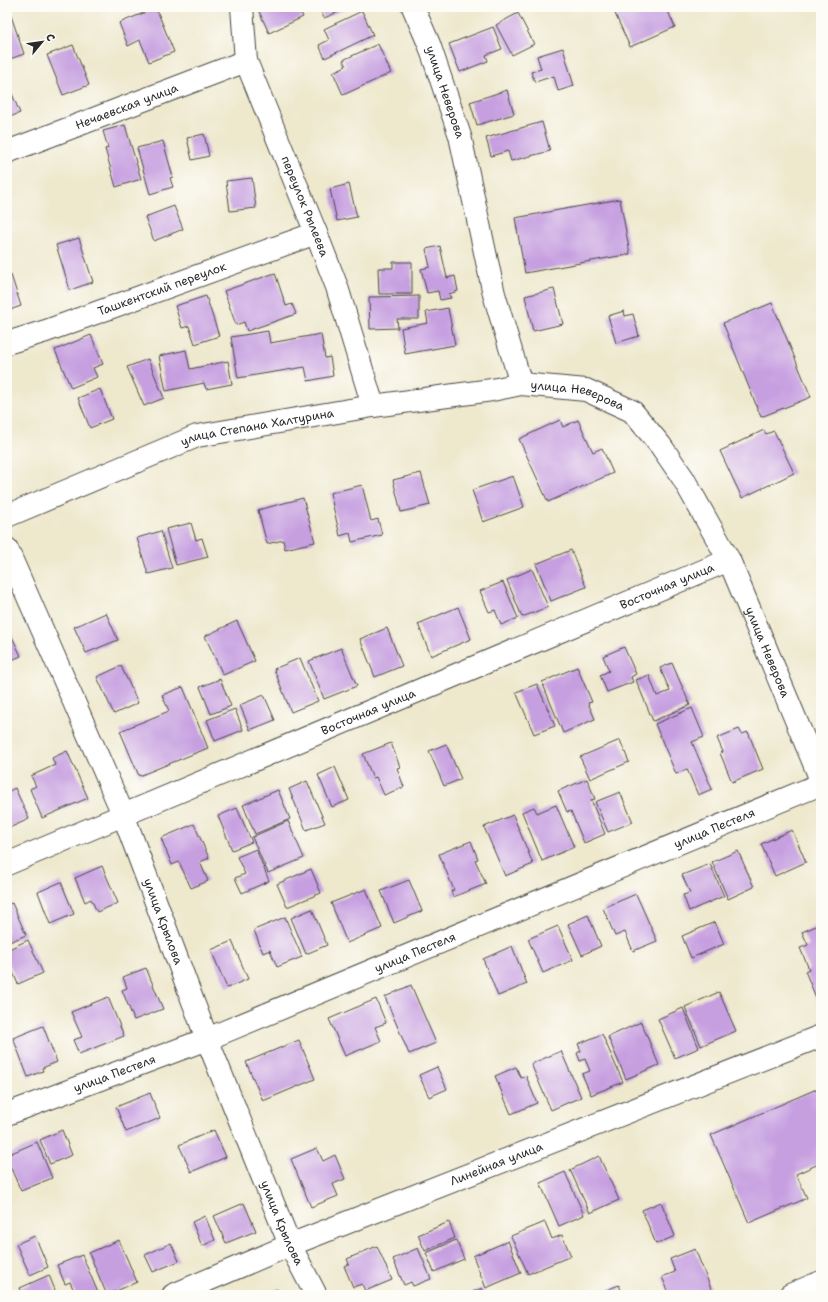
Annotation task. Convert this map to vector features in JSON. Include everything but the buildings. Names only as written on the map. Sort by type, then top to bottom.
[{"type":"street","name":"переулок Рылеева","points":[[242,7],[246,61],[337,287],[373,406]]},
{"type":"street","name":"улица Неверова","points":[[413,7],[428,44],[460,136],[494,294],[521,384],[586,390],[632,411],[661,446],[683,478],[729,560],[821,780]]},
{"type":"street","name":"Нечаевская улица","points":[[7,152],[246,61]]},
{"type":"street","name":"Ташкентский переулок","points":[[7,343],[46,331],[316,233]]},
{"type":"street","name":"улица Степана Халтурина","points":[[7,516],[196,436],[373,406],[492,390],[521,384]]},
{"type":"street","name":"улица Крылова","points":[[7,549],[123,814],[207,1039],[290,1245],[316,1295]]},
{"type":"street","name":"Восточная улица","points":[[7,864],[729,560]]},
{"type":"street","name":"улица Пестеля","points":[[7,1114],[207,1039],[821,784]]},
{"type":"street","name":"Линейная улица","points":[[173,1295],[290,1245],[821,1036]]},
{"type":"street","points":[[790,1295],[821,1282]]}]
